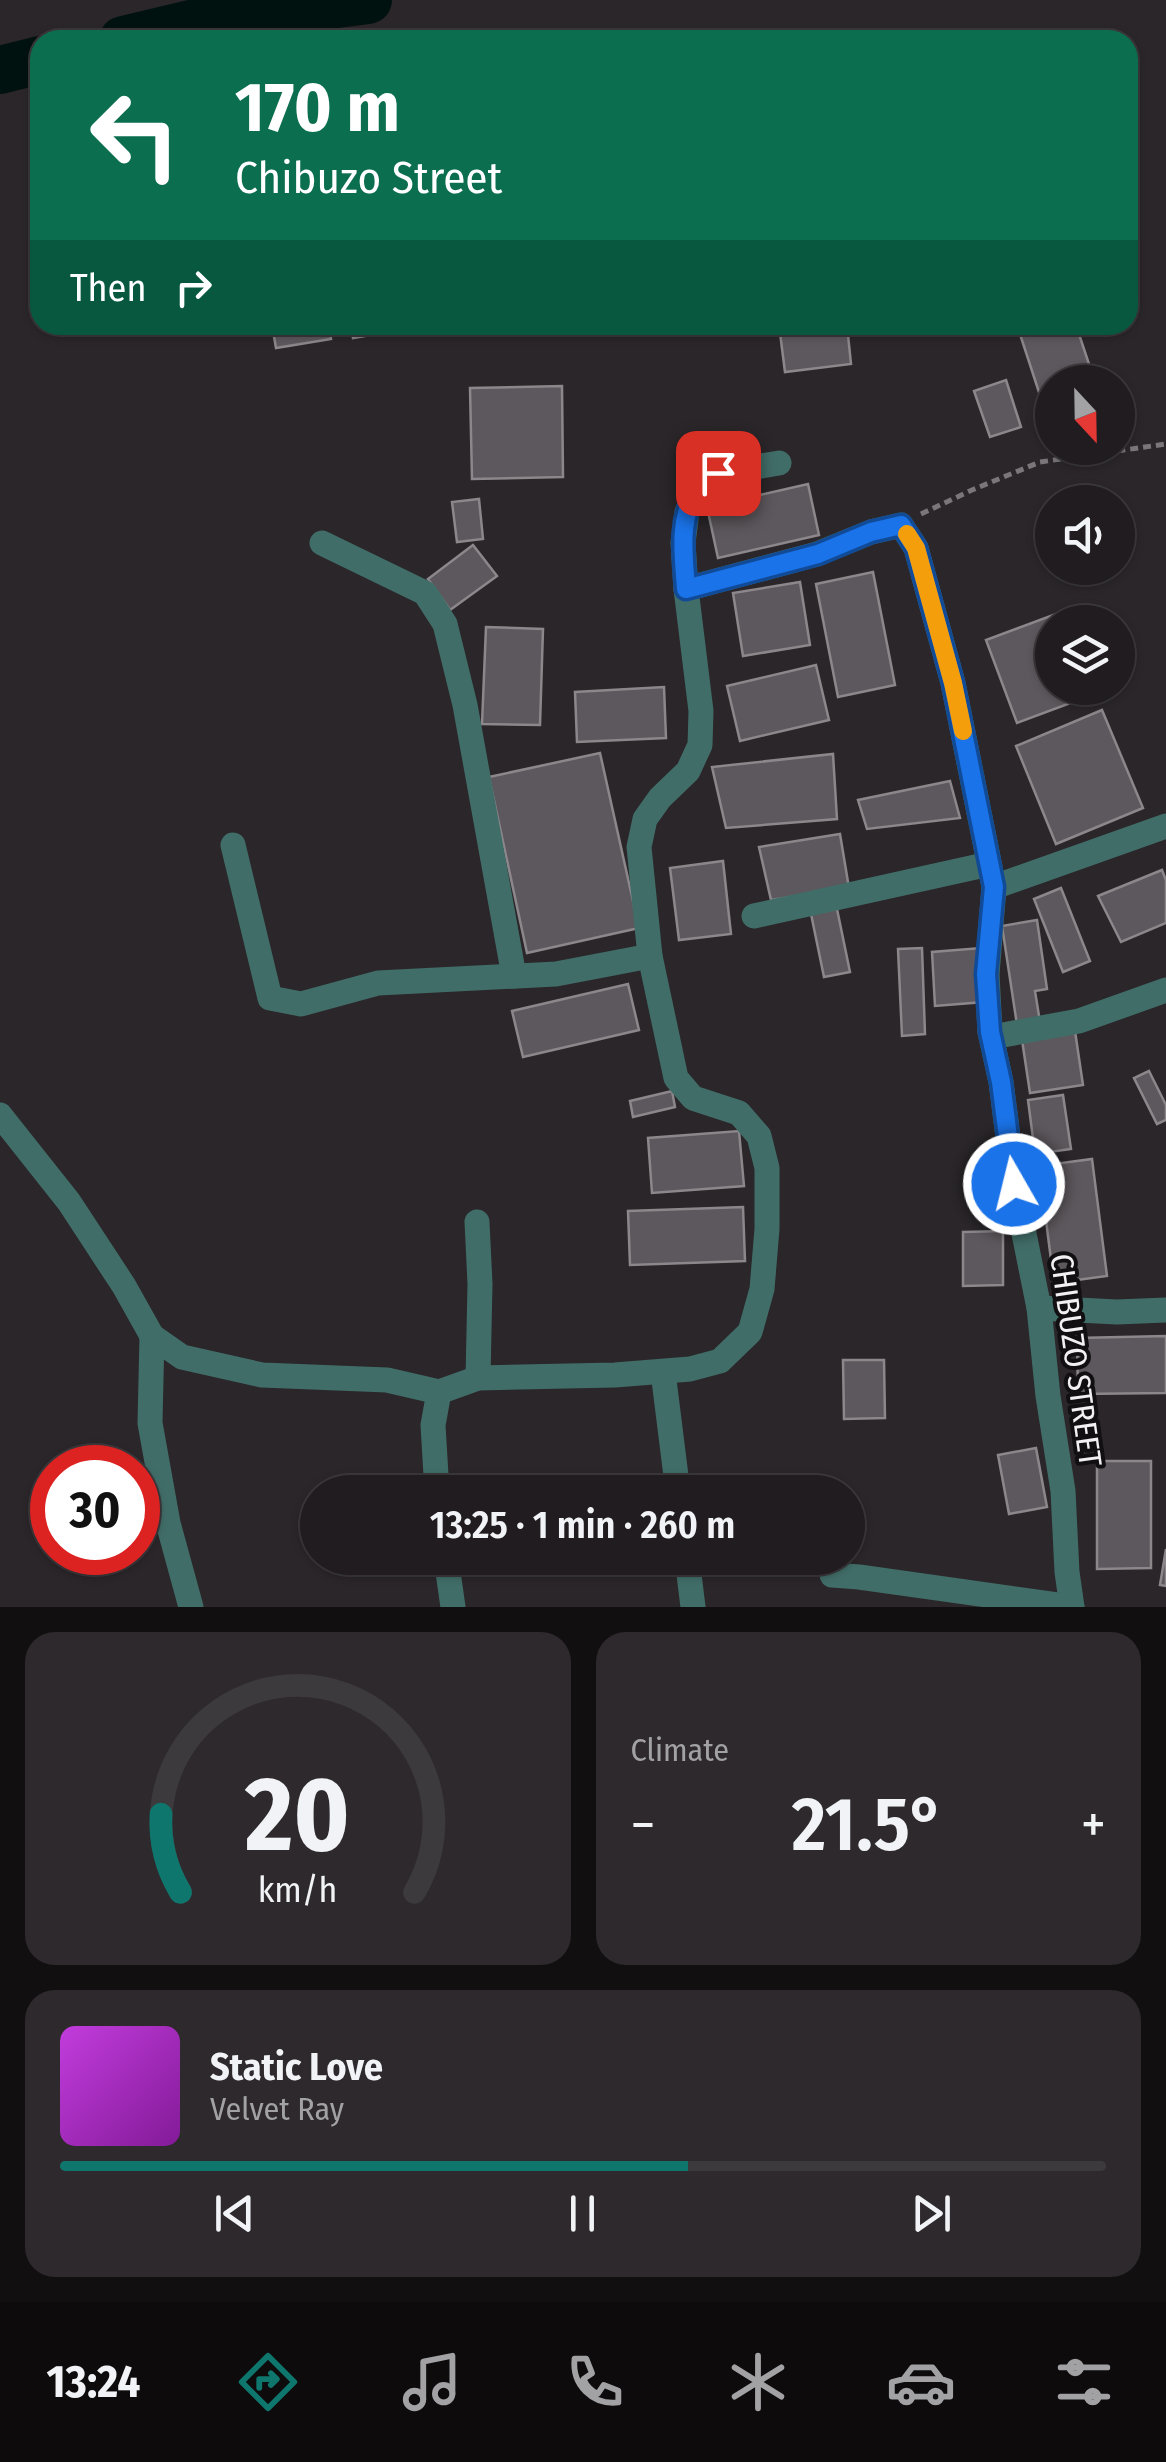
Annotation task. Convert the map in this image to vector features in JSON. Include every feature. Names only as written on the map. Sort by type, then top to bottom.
[{"type":"street","points":[[0,1115],[69,1202],[152,1336],[182,1357],[262,1375],[386,1380],[439,1392],[478,1378],[662,1372],[690,1370],[720,1361],[750,1332],[762,1289],[768,1230],[767,1168],[759,1136],[739,1113],[692,1098],[676,1078],[650,956],[640,847],[646,819],[660,798],[688,770],[700,745],[701,711],[686,589],[687,512],[696,491],[718,473],[779,463]]},
{"type":"street","points":[[686,589],[818,554],[871,532],[901,525]]},
{"type":"street","name":"CHIBUZO STREET","points":[[901,525],[916,548],[953,683],[992,876],[986,974],[992,1037],[1014,1184],[1039,1308],[1072,1607]]},
{"type":"street","points":[[322,543],[425,593],[445,624],[464,705],[514,976]]},
{"type":"street","points":[[754,916],[992,876],[1166,826]]},
{"type":"street","points":[[233,845],[270,998],[301,1004],[378,984],[556,974],[650,956]]},
{"type":"street","points":[[992,1037],[1078,1021],[1166,990]]},
{"type":"street","points":[[477,1222],[478,1378]]},
{"type":"street","points":[[1039,1308],[1166,1310]]},
{"type":"street","points":[[152,1336],[150,1423],[168,1523],[191,1607]]},
{"type":"street","points":[[662,1372],[676,1475]]},
{"type":"street","points":[[436,1475],[433,1424],[439,1392]]},
{"type":"street","points":[[448,1575],[452,1607]]},
{"type":"street","points":[[689,1575],[693,1607]]},
{"type":"street","points":[[832,1575],[1072,1607]]},
{"type":"path","points":[[901,525],[1040,462],[1166,444]]},
{"type":"building","points":[[274,335],[330,335],[331,339],[276,348]]},
{"type":"building","points":[[780,335],[848,335],[851,364],[785,372]]},
{"type":"building","points":[[1020,335],[1079,335],[1089,365],[1035,365],[1035,380]]},
{"type":"building","points":[[1006,380],[1021,427],[990,437],[974,391]]},
{"type":"building","points":[[562,386],[563,477],[472,479],[470,388]]},
{"type":"building","points":[[808,484],[819,535],[718,558],[707,507]]},
{"type":"building","points":[[479,499],[483,539],[457,542],[452,502]]},
{"type":"building","points":[[473,545],[497,576],[450,610],[428,579]]},
{"type":"building","points":[[873,572],[895,685],[838,697],[816,584]]},
{"type":"building","points":[[800,582],[810,645],[743,656],[733,593]]},
{"type":"building","points":[[1035,622],[1035,705],[1065,705],[1017,723],[986,640]]},
{"type":"building","points":[[486,627],[543,629],[540,725],[482,724]]},
{"type":"building","points":[[816,665],[829,720],[740,741],[727,686]]},
{"type":"building","points":[[664,687],[666,738],[577,742],[575,692]]},
{"type":"building","points":[[1102,710],[1143,808],[1056,844],[1016,746]]},
{"type":"building","points":[[600,753],[639,928],[527,953],[489,777]]},
{"type":"building","points":[[833,754],[837,819],[726,828],[712,767]]},
{"type":"building","points":[[950,781],[960,818],[867,829],[858,800]]},
{"type":"building","points":[[840,834],[849,888],[771,900],[759,847]]},
{"type":"building","points":[[723,861],[731,934],[679,940],[670,868]]},
{"type":"building","points":[[1162,870],[1166,880],[1166,923],[1121,942],[1098,896]]},
{"type":"building","points":[[1061,888],[1090,961],[1063,972],[1034,899]]},
{"type":"building","points":[[837,909],[850,972],[824,977],[811,914]]},
{"type":"building","points":[[1037,920],[1047,989],[1035,991],[1040,1022],[1017,1025],[1002,926]]},
{"type":"building","points":[[922,948],[925,1034],[902,1036],[898,949]]},
{"type":"building","points":[[981,948],[984,1002],[935,1006],[932,952]]},
{"type":"building","points":[[628,984],[639,1030],[523,1057],[512,1011]]},
{"type":"building","points":[[1075,1031],[1083,1085],[1030,1093],[1022,1040]]},
{"type":"building","points":[[1149,1071],[1166,1105],[1166,1120],[1157,1124],[1134,1078]]},
{"type":"building","points":[[672,1091],[675,1107],[633,1117],[630,1101]]},
{"type":"building","points":[[1063,1095],[1071,1149],[1035,1154],[1028,1100]]},
{"type":"building","points":[[739,1131],[744,1186],[652,1193],[648,1138]]},
{"type":"building","points":[[1092,1159],[1107,1276],[1054,1283],[1039,1166]]},
{"type":"building","points":[[743,1207],[745,1261],[630,1265],[628,1211]]},
{"type":"building","points":[[1003,1231],[1003,1285],[963,1286],[963,1232]]},
{"type":"building","points":[[1166,1336],[1166,1393],[1078,1394],[1077,1338]]},
{"type":"building","points":[[843,1360],[884,1360],[885,1418],[844,1419]]},
{"type":"building","points":[[1036,1448],[1047,1507],[1009,1514],[998,1455]]},
{"type":"building","points":[[1097,1461],[1151,1461],[1151,1568],[1097,1569]]},
{"type":"building","points":[[1166,1549],[1166,1586],[1160,1585]]},
{"type":"waterway","points":[[165,30],[368,0]]},
{"type":"waterway","points":[[0,70],[30,62]]},
{"type":"slow traffic","points":[[907,534],[916,548],[963,731]]},
{"type":"route","points":[[718,473],[696,491],[687,512],[686,589],[818,554],[871,532],[901,525],[916,548],[953,683],[994,887],[986,974],[990,1032],[1001,1082],[1014,1184]]}]
